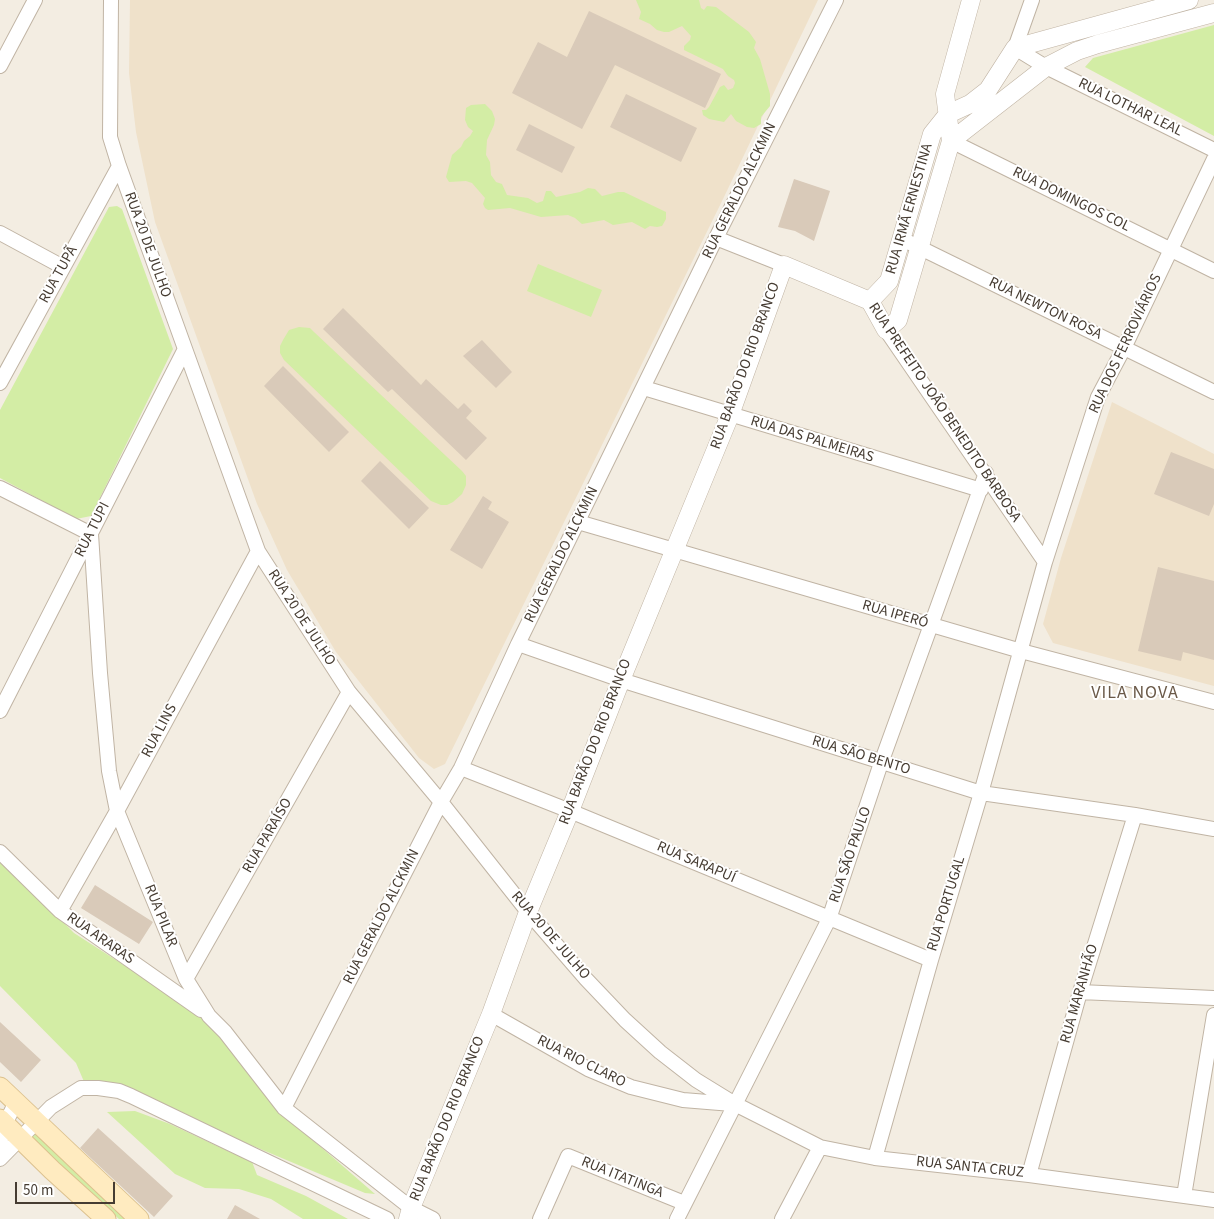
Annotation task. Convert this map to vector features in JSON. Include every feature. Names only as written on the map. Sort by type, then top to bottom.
[{"type":"main road","points":[[0,1087],[139,1219]]},
{"type":"main road","points":[[2,1121],[106,1219]]},
{"type":"street","points":[[0,66],[35,0]]},
{"type":"street","name":"RUA 20 DE JULHO","points":[[110,0],[110,137],[258,551],[350,692],[528,912],[625,1020],[660,1052],[696,1080],[735,1104]]},
{"type":"street","name":"RUA GERALDO ALCKMIN","points":[[284,1108],[440,802],[460,768],[518,644],[716,238],[836,0]]},
{"type":"street","points":[[951,141],[945,94],[971,0]]},
{"type":"street","points":[[948,114],[970,104],[988,90],[1015,48],[1032,0]]},
{"type":"street","points":[[1015,48],[1189,0]]},
{"type":"street","points":[[951,141],[1046,66],[1077,51],[1098,44],[1214,13]]},
{"type":"street","name":"RUA LOTHAR LEAL","points":[[1015,48],[1046,66],[1214,150]]},
{"type":"street","name":"RUA IRMÃ ERNESTINA","points":[[870,301],[889,281],[932,134],[948,114]]},
{"type":"street","name":"RUA IRMÃ ERNESTINA","points":[[886,330],[898,320],[921,248],[951,141]]},
{"type":"street","name":"RUA DOMINGOS COL","points":[[951,141],[1214,270]]},
{"type":"street","name":"RUA DOS FERROVIÁRIOS","points":[[1021,650],[1045,562],[1098,397],[1124,348],[1214,159]]},
{"type":"street","name":"RUA TUPÃ","points":[[0,383],[119,166]]},
{"type":"street","points":[[0,233],[64,268]]},
{"type":"street","name":"RUA PREFEITO JOÃO BENEDITO BARBOSA","points":[[716,238],[870,301],[886,330],[986,473],[1045,562]]},
{"type":"street","name":"RUA NEWTON ROSA","points":[[902,239],[1214,392]]},
{"type":"street","name":"RUA BARÃO DO RIO BRANCO","points":[[409,1214],[491,1014],[528,912],[673,550],[730,415],[784,265]]},
{"type":"street","name":"RUA TUPI","points":[[0,711],[185,349]]},
{"type":"street","name":"RUA DAS PALMEIRAS","points":[[644,388],[981,490]]},
{"type":"street","name":"RUA SÃO PAULO","points":[[677,1219],[829,919],[882,763],[986,473]]},
{"type":"street","points":[[0,488],[91,534]]},
{"type":"street","name":"RUA IPERÓ","points":[[578,522],[931,625],[1214,702]]},
{"type":"street","name":"RUA PILAR","points":[[91,534],[100,673],[109,771],[117,811],[186,979],[209,1016],[225,1032],[284,1108],[409,1214],[433,1219]]},
{"type":"street","name":"RUA LINS","points":[[60,911],[117,811],[258,551]]},
{"type":"street","name":"RUA SÃO BENTO","points":[[518,644],[621,680],[981,793],[1135,815],[1214,829]]},
{"type":"street","name":"RUA PORTUGAL","points":[[875,1158],[1021,650]]},
{"type":"street","name":"RUA PARAÍSO","points":[[186,979],[350,692]]},
{"type":"street","name":"RUA SARAPUÍ","points":[[460,768],[570,811],[931,960]]},
{"type":"street","name":"RUA MARANHÃO","points":[[1029,1175],[1080,992],[1135,815]]},
{"type":"street","name":"RUA ARARAS","points":[[0,852],[60,911],[209,1016]]},
{"type":"street","points":[[1080,992],[1214,998]]},
{"type":"street","name":"RUA RIO CLARO","points":[[491,1014],[588,1069],[631,1088],[683,1100],[735,1104]]},
{"type":"street","points":[[1184,1196],[1214,1015]]},
{"type":"street","points":[[0,1159],[50,1107],[81,1088],[119,1091],[387,1219]]},
{"type":"street","points":[[0,1143],[2,1121],[16,1102]]},
{"type":"street","name":"RUA SANTA CRUZ","points":[[735,1104],[820,1147],[875,1158],[1029,1175],[1214,1200]]},
{"type":"street","points":[[782,1219],[820,1147]]},
{"type":"street","name":"RUA ITATINGA","points":[[540,1219],[568,1156],[684,1203]]},
{"type":"shaded area","points":[[130,0],[818,0],[724,197],[445,764],[434,769],[419,758],[336,652],[287,570],[257,504],[155,222],[136,132],[129,73]]},
{"type":"shaded area","points":[[1112,402],[1214,454],[1214,686],[1053,643],[1043,624],[1061,558]]},
{"type":"green space","points":[[636,0],[699,0],[701,8],[704,10],[707,6],[716,7],[749,32],[756,42],[754,48],[760,59],[770,94],[770,106],[761,117],[761,124],[754,128],[747,127],[736,121],[731,114],[724,122],[709,119],[703,115],[702,110],[706,110],[709,107],[720,87],[724,85],[728,90],[733,88],[734,80],[723,69],[684,50],[684,46],[691,36],[682,26],[669,32],[664,32],[639,19],[641,12]]},
{"type":"green space","points":[[1214,25],[1214,136],[1085,67],[1093,58]]},
{"type":"green space","points":[[485,104],[492,111],[495,119],[487,140],[486,155],[490,162],[491,175],[496,182],[502,184],[507,195],[528,198],[537,203],[543,201],[546,191],[551,191],[556,197],[580,192],[588,188],[595,189],[602,196],[624,192],[666,212],[666,219],[662,226],[650,226],[645,229],[632,222],[613,225],[604,220],[582,224],[568,215],[541,217],[510,208],[488,210],[485,208],[483,204],[485,198],[472,183],[466,181],[449,182],[446,177],[452,155],[461,147],[473,131],[468,127],[465,120],[466,108],[471,105]]},
{"type":"green space","points":[[117,206],[122,209],[173,349],[91,516],[76,519],[0,478],[0,410],[109,207]]},
{"type":"green space","points":[[538,264],[602,290],[591,317],[527,291]]},
{"type":"green space","points":[[299,327],[310,328],[462,471],[466,476],[466,485],[462,494],[447,505],[431,501],[284,360],[280,353],[280,346],[289,330]]},
{"type":"green space","points":[[0,858],[74,933],[206,1018],[276,1108],[375,1194],[365,1193],[115,1088],[85,1084],[76,1063],[0,986]]},
{"type":"green space","points":[[135,1111],[170,1124],[232,1153],[251,1159],[257,1175],[306,1196],[348,1219],[303,1219],[271,1199],[239,1189],[205,1188],[175,1174],[107,1112]]},
{"type":"green space","points":[[31,1130],[128,1219],[119,1219],[26,1135]]},
{"type":"building","points":[[589,11],[721,74],[705,108],[615,65],[582,129],[512,93],[538,42],[567,57]]},
{"type":"building","points":[[626,94],[697,128],[681,162],[610,127]]},
{"type":"building","points":[[529,124],[575,147],[562,173],[516,150]]},
{"type":"building","points":[[794,179],[830,191],[814,241],[795,231],[778,227]]},
{"type":"building","points":[[343,308],[421,385],[426,379],[458,409],[464,403],[472,411],[466,418],[487,438],[466,460],[392,389],[388,392],[323,329]]},
{"type":"building","points":[[482,340],[512,372],[496,388],[463,356]]},
{"type":"building","points":[[283,366],[349,432],[329,452],[264,386]]},
{"type":"building","points":[[1171,452],[1214,469],[1214,504],[1209,516],[1154,494]]},
{"type":"building","points":[[380,461],[429,508],[409,529],[361,481]]},
{"type":"building","points":[[483,496],[492,502],[488,509],[509,522],[482,569],[450,550]]},
{"type":"building","points":[[1158,567],[1214,581],[1214,660],[1183,652],[1181,661],[1138,651]]},
{"type":"building","points":[[95,885],[153,922],[139,944],[81,908]]},
{"type":"building","points":[[0,1022],[41,1060],[21,1082],[0,1062]]},
{"type":"building","points":[[98,1128],[173,1196],[154,1217],[80,1148]]},
{"type":"building","points":[[235,1205],[260,1219],[227,1219]]},
{"type":"district","name":"VILA NOVA","points":[[1135,694]]}]
